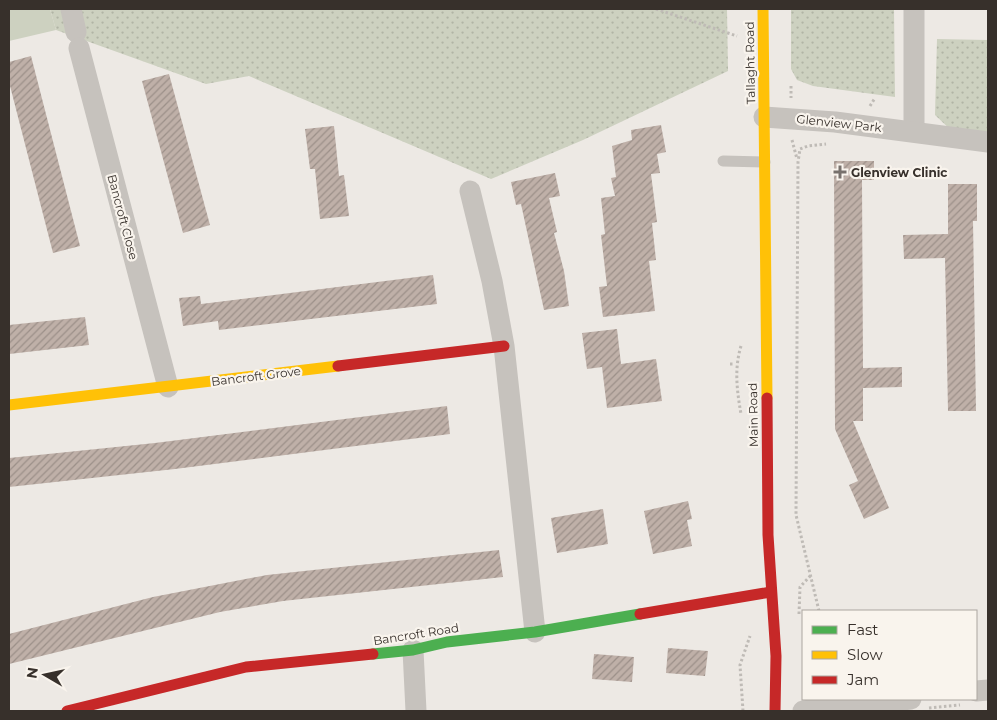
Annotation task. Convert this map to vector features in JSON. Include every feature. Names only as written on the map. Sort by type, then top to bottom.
[{"type":"street","name":"Bancroft Close","points":[[71,9],[77,40],[168,387]]},
{"type":"street","name":"Tallaght Road","points":[[763,9],[764,118]]},
{"type":"street","points":[[914,9],[914,131]]},
{"type":"street","name":"Glenview Park","points":[[764,118],[791,118],[914,131],[988,142]]},
{"type":"street","name":"Main Road","points":[[764,118],[768,535],[776,661],[775,711]]},
{"type":"street","points":[[470,191],[492,281],[504,346],[535,632]]},
{"type":"street","name":"Bancroft Grove","points":[[9,405],[504,346]]},
{"type":"street","name":"Bancroft Road","points":[[79,710],[246,667],[413,650],[447,642],[535,632],[771,592]]},
{"type":"street","points":[[413,650],[416,711]]},
{"type":"street","points":[[802,711],[917,704]]},
{"type":"lane","points":[[722,161],[765,162]]},
{"type":"path","points":[[656,9],[737,36]]},
{"type":"path","points":[[791,135],[798,162]]},
{"type":"path","points":[[819,610],[812,574],[796,515],[798,162],[800,150],[808,146],[832,144]]},
{"type":"path","points":[[793,527],[800,527]]},
{"type":"path","points":[[799,622],[800,587],[812,574]]},
{"type":"path","points":[[743,711],[740,666],[752,628]]},
{"type":"path","points":[[917,704],[949,700]]},
{"type":"green space","points":[[9,9],[50,9],[56,30],[9,41]]},
{"type":"green space","points":[[50,9],[727,9],[728,71],[583,140],[491,179],[249,76],[206,84],[56,30]]},
{"type":"green space","points":[[791,9],[894,9],[895,97],[813,86],[797,80],[791,69]]},
{"type":"green space","points":[[937,39],[988,40],[988,137],[954,133],[935,115]]},
{"type":"building","points":[[31,56],[80,246],[53,253],[9,82],[9,62]]},
{"type":"building","points":[[169,74],[210,225],[183,233],[142,81]]},
{"type":"building","points":[[661,125],[666,152],[657,154],[660,173],[651,174],[657,222],[652,223],[656,260],[649,261],[655,311],[603,317],[599,287],[607,286],[601,235],[605,234],[601,198],[615,196],[611,178],[616,177],[612,146],[632,140],[631,130]]},
{"type":"building","points":[[334,126],[339,176],[344,175],[349,216],[320,219],[315,169],[310,169],[305,129]]},
{"type":"building","points":[[834,161],[874,161],[874,180],[862,180],[863,368],[902,367],[902,387],[863,388],[863,421],[853,421],[889,508],[864,519],[849,485],[858,481],[835,429]]},
{"type":"building","points":[[555,173],[560,196],[549,198],[557,232],[554,233],[564,271],[569,306],[544,310],[521,204],[516,205],[511,182]]},
{"type":"building","points":[[948,184],[977,184],[977,221],[973,221],[976,411],[948,411],[945,258],[904,259],[903,235],[948,234]]},
{"type":"building","points":[[433,275],[437,304],[219,330],[218,321],[183,326],[179,298],[200,296],[201,304]]},
{"type":"building","points":[[85,317],[89,345],[9,354],[9,325]]},
{"type":"building","points":[[617,329],[621,364],[656,359],[662,401],[607,408],[602,367],[587,369],[582,333]]},
{"type":"building","points":[[447,406],[450,434],[175,469],[9,487],[9,458],[155,443]]},
{"type":"building","points":[[688,501],[692,519],[687,520],[692,546],[653,554],[644,511]]},
{"type":"building","points":[[603,509],[608,544],[557,553],[551,518]]},
{"type":"building","points":[[499,550],[503,577],[283,601],[220,612],[9,664],[9,634],[153,597],[267,575]]},
{"type":"building","points":[[668,648],[708,651],[705,676],[666,673]]},
{"type":"building","points":[[594,654],[634,657],[632,682],[592,679]]},
{"type":"traffic: fast","points":[[373,654],[413,650],[447,642],[535,632],[640,614]]},
{"type":"traffic: slow","points":[[763,9],[767,398]]},
{"type":"traffic: slow","points":[[9,405],[338,366]]},
{"type":"traffic: jam","points":[[338,366],[504,346]]},
{"type":"traffic: jam","points":[[767,398],[768,535],[776,656],[775,711]]},
{"type":"traffic: jam","points":[[640,614],[771,592]]},
{"type":"traffic: jam","points":[[67,711],[246,667],[373,654]]},
{"type":"place","name":"Glenview Clinic","points":[[840,172]]}]
